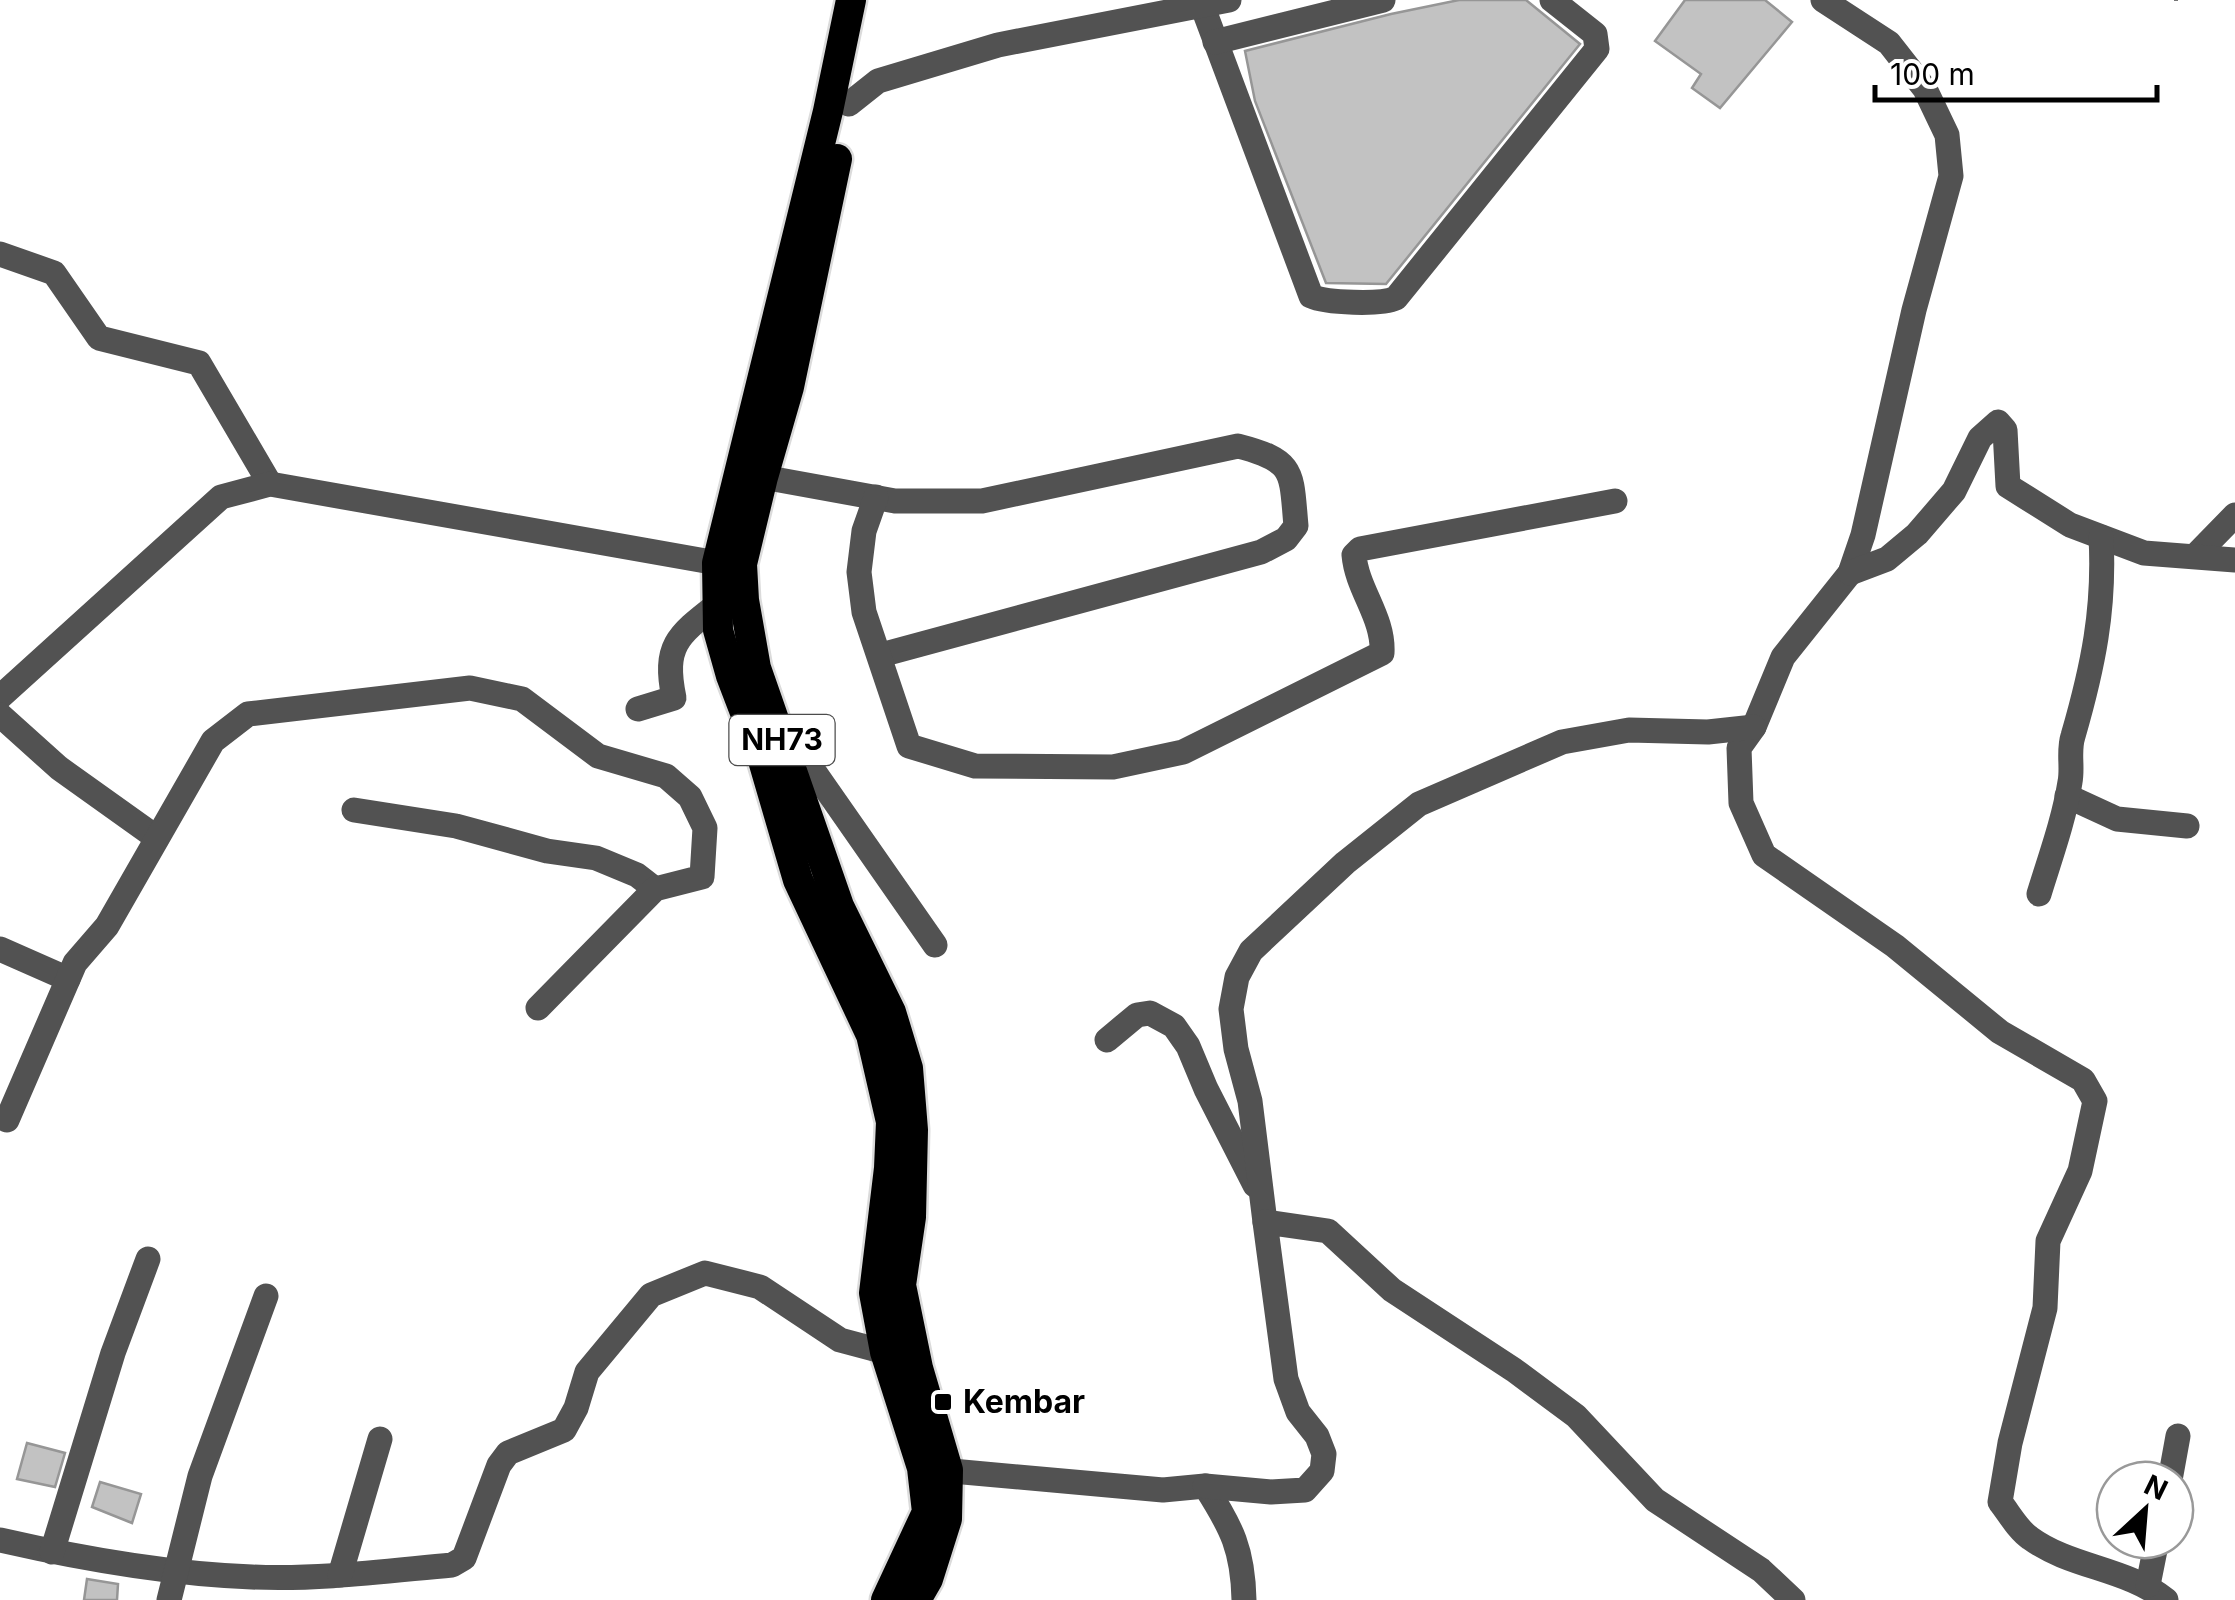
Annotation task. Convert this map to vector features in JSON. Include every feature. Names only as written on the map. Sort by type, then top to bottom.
[{"type":"highway","name":"NH73","points":[[854,0],[849,104],[790,387],[730,563],[718,604],[718,630],[762,757],[798,880],[871,1035],[890,1122],[890,1168],[874,1294],[885,1352],[935,1469],[923,1527],[886,1600]]},
{"type":"highway","name":"NH73","points":[[854,0],[730,563],[744,600],[756,668],[839,906],[892,1012],[908,1068],[913,1130],[911,1217],[902,1285],[947,1519],[928,1579],[916,1600]]},
{"type":"street","points":[[849,104],[878,81],[998,45],[1229,0]]},
{"type":"street","points":[[1216,42],[1383,0]]},
{"type":"street","points":[[1202,5],[1311,296],[1321,300],[1390,301],[1597,49],[1595,34],[1552,0]]},
{"type":"street","points":[[1823,0],[1889,42],[1925,89],[1947,134],[1951,176],[1914,310],[1864,535],[1850,573],[1783,657],[1754,727],[1739,748],[1741,803],[1764,855],[1895,946],[2000,1032],[2083,1080],[2094,1101],[2080,1171],[2048,1241],[2044,1308],[2010,1443],[2000,1502],[2028,1537],[2157,1592],[2157,1560]]},
{"type":"street","points":[[0,254],[54,273],[98,338],[198,363],[270,484]]},
{"type":"street","points":[[1850,573],[1887,559],[1917,534],[1954,491],[1980,438],[1996,422],[2005,430],[2008,486],[2070,525],[2144,552],[2235,560]]},
{"type":"street","points":[[762,476],[894,501],[982,501],[1238,446],[1264,452],[1288,470],[1296,526],[1286,539],[1262,552],[1140,582],[881,656]]},
{"type":"street","points":[[0,697],[221,496],[270,484],[730,563]]},
{"type":"street","points":[[876,497],[864,531],[859,572],[864,612],[909,746],[975,766],[1113,767],[1183,752],[1382,653],[1383,635],[1357,574],[1354,556],[1360,549],[1615,501]]},
{"type":"street","points":[[2196,555],[2235,516]]},
{"type":"street","points":[[2039,894],[2071,778],[2071,740],[2092,675],[2100,622],[2101,537]]},
{"type":"street","points":[[638,709],[674,698],[668,668],[682,632],[718,604]]},
{"type":"street","points":[[2,1125],[76,963],[107,926],[213,741],[248,714],[470,688],[522,698],[598,756],[666,776],[690,797],[705,828],[702,878],[654,888],[538,1008]]},
{"type":"street","points":[[0,715],[59,768],[157,838]]},
{"type":"street","points":[[935,1469],[1163,1490],[1206,1486],[1272,1492],[1306,1490],[1322,1471],[1324,1454],[1317,1436],[1298,1412],[1286,1379],[1250,1101],[1230,1008],[1237,977],[1251,950],[1345,863],[1419,804],[1562,742],[1629,730],[1708,732],[1754,727]]},
{"type":"street","points":[[783,744],[806,760],[934,945]]},
{"type":"street","points":[[2067,796],[2117,819],[2187,826]]},
{"type":"street","points":[[354,810],[456,826],[546,850],[596,858],[638,874],[654,888]]},
{"type":"street","points":[[0,949],[68,980]]},
{"type":"street","points":[[1107,1040],[1137,1015],[1150,1013],[1174,1026],[1188,1046],[1264,1210],[1328,1231],[1392,1290],[1576,1416],[1655,1500],[1761,1570],[1793,1600]]},
{"type":"street","points":[[52,1552],[113,1353],[148,1259]]},
{"type":"street","points":[[0,1540],[104,1563],[252,1578],[452,1565],[464,1558],[499,1465],[508,1453],[564,1430],[576,1408],[587,1372],[651,1296],[705,1273],[760,1287],[840,1340],[885,1352]]},
{"type":"street","points":[[169,1600],[200,1476],[266,1296]]},
{"type":"street","points":[[2174,1460],[2178,1436]]},
{"type":"street","points":[[340,1575],[380,1440]]},
{"type":"street","points":[[1206,1486],[1227,1520],[1243,1562],[1244,1600]]},
{"type":"building","points":[[1459,0],[1526,0],[1580,44],[1386,284],[1326,283],[1255,101],[1245,51]]},
{"type":"building","points":[[1685,0],[1765,0],[1792,22],[1720,108],[1692,88],[1701,74],[1655,41]]},
{"type":"building","points":[[27,1443],[65,1453],[55,1487],[17,1479]]},
{"type":"building","points":[[100,1482],[141,1494],[132,1523],[92,1507]]},
{"type":"building","points":[[87,1579],[118,1584],[117,1600],[84,1600]]},
{"type":"place","name":"Kembar","points":[[943,1402]]}]
